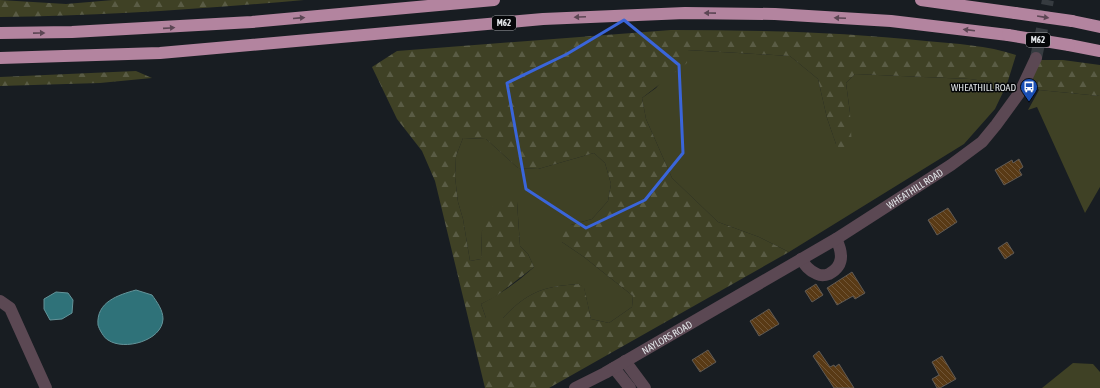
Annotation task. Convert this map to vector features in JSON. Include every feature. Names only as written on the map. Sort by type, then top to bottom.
[{"type":"highway","points":[[0,33],[79,32],[252,22],[494,0]]},
{"type":"highway","name":"M62","points":[[921,0],[1072,21],[1100,27]]},
{"type":"highway","name":"M62","points":[[0,58],[160,53],[543,19],[670,13],[775,14],[891,21],[1008,35],[1100,51]]},
{"type":"street","name":"WHEATHILL ROAD","points":[[758,284],[836,239],[951,165],[982,142],[1020,92],[1036,58]]},
{"type":"street","points":[[801,259],[811,271],[816,274],[822,276],[833,271],[840,265],[842,260],[840,248],[836,239]]},
{"type":"street","name":"NAYLORS ROAD","points":[[575,388],[615,368],[758,284]]},
{"type":"street","points":[[0,301],[10,308],[46,388]]},
{"type":"street","points":[[625,361],[645,388]]},
{"type":"street","points":[[615,368],[622,388]]},
{"type":"street","points":[[615,368],[630,388]]},
{"type":"highlighted area","points":[[624,20],[679,65],[683,153],[645,200],[586,228],[526,189],[507,83],[567,54]]},
{"type":"green space","points":[[0,0],[66,4],[113,0],[304,0],[152,12],[0,17]]},
{"type":"green space","points":[[671,30],[703,30],[863,35],[971,45],[1016,55],[1007,84],[970,79],[855,74],[846,83],[852,147],[844,154],[836,144],[827,118],[818,79],[790,56],[688,50],[687,63],[642,98],[646,119],[672,178],[718,222],[759,237],[789,252],[549,388],[485,388],[435,181],[422,151],[397,119],[372,67],[397,51]],"holes":[[[463,138],[486,139],[518,168],[538,169],[594,153],[605,163],[611,184],[608,201],[592,219],[571,225],[562,230],[562,242],[584,257],[633,296],[632,307],[609,323],[591,319],[584,287],[579,284],[556,286],[537,292],[520,302],[503,318],[486,318],[481,304],[495,297],[534,267],[528,254],[520,246],[517,202],[506,197],[493,206],[482,231],[481,259],[470,261],[463,219],[458,202],[455,177],[456,156]]]},
{"type":"green space","points":[[687,50],[790,56],[818,79],[827,118],[836,144],[850,113],[846,83],[855,74],[970,79],[1007,84],[995,109],[964,144],[789,252],[759,237],[718,222],[672,178],[646,119],[642,98],[656,88]]},
{"type":"green space","points":[[1038,60],[1063,60],[1100,65],[1100,96],[1039,90],[1029,78]]},
{"type":"green space","points":[[136,71],[152,78],[100,83],[0,86],[0,77]]},
{"type":"green space","points":[[1039,90],[1100,96],[1100,187],[1085,213],[1037,107],[1028,110]]},
{"type":"green space","points":[[463,138],[486,139],[518,168],[538,169],[594,153],[605,163],[611,184],[608,201],[592,219],[571,225],[562,242],[584,257],[633,296],[632,307],[609,323],[591,319],[584,288],[579,284],[556,286],[537,292],[520,302],[503,318],[486,318],[481,304],[522,278],[534,267],[528,254],[520,246],[517,202],[482,231],[481,259],[470,261],[463,219],[458,202],[455,177],[456,156]]},
{"type":"green space","points":[[1073,363],[1093,364],[1100,372],[1100,388],[1042,388]]},
{"type":"water","points":[[136,290],[152,295],[156,300],[163,316],[161,327],[156,333],[141,342],[123,344],[108,340],[99,329],[98,325],[98,317],[104,305],[122,294]]},
{"type":"water","points":[[56,292],[68,293],[73,300],[72,313],[62,319],[50,320],[44,309],[44,299]]},
{"type":"building","points":[[1019,159],[1023,167],[1019,170],[1022,175],[1004,185],[995,170],[1012,160],[1013,163]]},
{"type":"building","points":[[948,208],[957,222],[937,235],[928,220]]},
{"type":"building","points":[[1007,242],[1014,253],[1005,259],[998,248]]},
{"type":"building","points":[[852,272],[865,293],[855,299],[853,296],[837,305],[827,288]]},
{"type":"building","points":[[816,284],[823,295],[812,302],[805,291]]},
{"type":"building","points":[[769,309],[779,324],[759,336],[750,321]]},
{"type":"building","points":[[708,350],[716,362],[700,372],[692,360]]},
{"type":"building","points":[[819,351],[830,367],[834,365],[835,367],[839,364],[854,388],[834,388],[813,356]]},
{"type":"building","points":[[942,356],[956,379],[940,388],[937,388],[932,379],[939,375],[932,362]]},
{"type":"tunnel","points":[[1036,58],[1048,0]]},
{"type":"place","name":"WHEATHILL ROAD","points":[[1029,102]]}]
